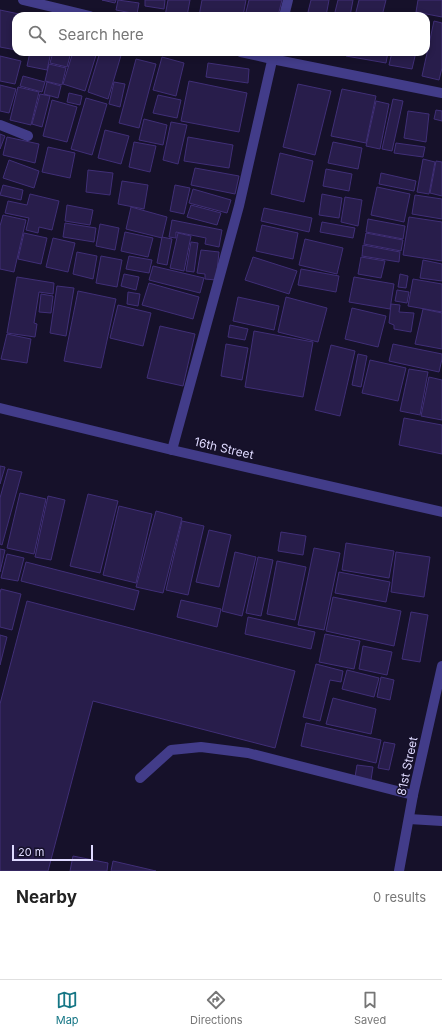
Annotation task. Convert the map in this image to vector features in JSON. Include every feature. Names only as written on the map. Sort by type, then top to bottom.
[{"type":"street","points":[[23,0],[73,12]]},
{"type":"street","points":[[285,12],[288,0]]},
{"type":"street","points":[[172,450],[239,206],[274,56],[442,93]]},
{"type":"street","points":[[0,125],[28,136]]},
{"type":"street","name":"16th Street","points":[[0,408],[172,450],[442,512]]},
{"type":"street","name":"81st Street","points":[[399,871],[413,795],[442,666]]},
{"type":"street","points":[[140,778],[171,750],[201,747],[248,753],[413,795]]},
{"type":"street","points":[[409,819],[442,821]]},
{"type":"building","points":[[102,0],[116,0],[115,3]]},
{"type":"building","points":[[118,0],[139,3],[137,12],[116,10]]},
{"type":"building","points":[[145,0],[165,0],[164,9],[145,6]]},
{"type":"building","points":[[168,0],[190,0],[188,12],[166,12]]},
{"type":"building","points":[[202,0],[246,0],[244,12],[200,12]]},
{"type":"building","points":[[249,0],[282,0],[279,12],[246,12]]},
{"type":"building","points":[[311,0],[329,0],[327,12],[308,12]]},
{"type":"building","points":[[338,0],[353,0],[351,12],[335,12]]},
{"type":"building","points":[[359,0],[386,0],[383,12],[356,12]]},
{"type":"building","points":[[418,0],[442,0],[442,17],[430,15],[430,12],[416,12]]},
{"type":"building","points":[[0,10],[12,12],[12,49],[0,47]]},
{"type":"building","points":[[434,21],[442,23],[442,68],[439,80],[422,76],[426,56],[430,56],[430,39]]},
{"type":"building","points":[[0,56],[21,61],[15,84],[0,81]]},
{"type":"building","points":[[29,56],[50,56],[47,70],[27,66]]},
{"type":"building","points":[[52,56],[70,56],[67,67],[50,63]]},
{"type":"building","points":[[72,56],[96,56],[85,91],[63,84]]},
{"type":"building","points":[[99,56],[121,56],[108,99],[88,92]]},
{"type":"building","points":[[346,56],[387,56],[386,63]]},
{"type":"building","points":[[391,56],[415,56],[412,69],[389,65]]},
{"type":"building","points":[[162,57],[184,63],[176,96],[153,90]]},
{"type":"building","points":[[136,59],[156,64],[139,128],[119,123]]},
{"type":"building","points":[[208,63],[249,69],[248,83],[206,77]]},
{"type":"building","points":[[49,64],[66,68],[62,85],[45,81]]},
{"type":"building","points":[[23,76],[45,82],[42,92],[20,86]]},
{"type":"building","points":[[189,81],[247,93],[239,132],[181,121]]},
{"type":"building","points":[[47,82],[61,86],[58,98],[44,94]]},
{"type":"building","points":[[114,82],[125,84],[120,107],[109,104]]},
{"type":"building","points":[[298,84],[331,91],[315,155],[283,147]]},
{"type":"building","points":[[0,85],[16,89],[9,113],[0,111]]},
{"type":"building","points":[[18,87],[39,92],[31,125],[10,120]]},
{"type":"building","points":[[342,89],[376,96],[366,143],[331,136]]},
{"type":"building","points":[[69,93],[82,96],[80,105],[67,102]]},
{"type":"building","points":[[40,94],[50,96],[42,127],[32,124]]},
{"type":"building","points":[[158,95],[181,100],[177,118],[153,113]]},
{"type":"building","points":[[86,98],[107,104],[92,155],[71,149]]},
{"type":"building","points":[[393,99],[403,101],[392,151],[382,149]]},
{"type":"building","points":[[52,100],[77,107],[67,142],[43,136]]},
{"type":"building","points":[[376,101],[389,104],[380,149],[366,146]]},
{"type":"building","points":[[436,110],[442,111],[442,121],[434,119]]},
{"type":"building","points":[[408,111],[429,114],[426,142],[404,138]]},
{"type":"building","points":[[144,119],[167,125],[163,145],[139,140]]},
{"type":"building","points":[[171,122],[187,125],[178,164],[163,160]]},
{"type":"building","points":[[105,130],[129,136],[121,164],[98,158]]},
{"type":"building","points":[[0,134],[5,136],[0,149]]},
{"type":"building","points":[[7,137],[39,144],[35,163],[3,155]]},
{"type":"building","points":[[188,137],[233,145],[229,168],[184,161]]},
{"type":"building","points":[[134,142],[156,146],[150,172],[129,167]]},
{"type":"building","points":[[333,142],[362,148],[358,169],[328,163]]},
{"type":"building","points":[[396,143],[425,147],[423,157],[394,153]]},
{"type":"building","points":[[48,147],[75,153],[70,178],[42,172]]},
{"type":"building","points":[[280,153],[313,161],[304,202],[271,194]]},
{"type":"building","points":[[423,159],[435,162],[429,194],[417,192]]},
{"type":"building","points":[[9,160],[39,171],[34,188],[3,178]]},
{"type":"building","points":[[436,161],[442,162],[442,196],[430,193]]},
{"type":"building","points":[[195,168],[239,176],[235,194],[191,185]]},
{"type":"building","points":[[326,169],[352,174],[349,191],[323,186]]},
{"type":"building","points":[[88,170],[113,173],[110,195],[86,192]]},
{"type":"building","points":[[381,173],[416,181],[414,191],[379,184]]},
{"type":"building","points":[[122,181],[148,185],[144,209],[118,204]]},
{"type":"building","points":[[3,185],[23,190],[21,200],[0,195]]},
{"type":"building","points":[[175,185],[190,188],[184,214],[170,211]]},
{"type":"building","points":[[377,187],[410,194],[404,222],[371,215]]},
{"type":"building","points":[[193,189],[231,200],[227,213],[189,203]]},
{"type":"building","points":[[30,194],[59,201],[52,230],[39,227],[38,233],[26,230],[29,218],[5,213],[8,201],[27,205]]},
{"type":"building","points":[[322,194],[342,198],[339,218],[319,215]]},
{"type":"building","points":[[415,195],[442,199],[442,219],[412,214]]},
{"type":"building","points":[[345,197],[362,200],[358,226],[341,222]]},
{"type":"building","points":[[67,205],[93,210],[90,225],[65,221]]},
{"type":"building","points":[[191,205],[221,213],[217,225],[187,217]]},
{"type":"building","points":[[131,207],[167,217],[162,238],[126,229]]},
{"type":"building","points":[[264,208],[312,218],[309,232],[261,221]]},
{"type":"building","points":[[3,215],[26,220],[14,272],[0,269],[0,226]]},
{"type":"building","points":[[409,217],[442,222],[442,261],[403,255]]},
{"type":"building","points":[[368,219],[405,226],[403,239],[366,232]]},
{"type":"building","points":[[172,220],[222,230],[219,247],[205,244],[206,238],[176,232],[176,238],[169,237]]},
{"type":"building","points":[[322,222],[355,228],[353,238],[320,232]]},
{"type":"building","points":[[65,223],[96,228],[94,242],[63,237]]},
{"type":"building","points":[[100,224],[119,228],[115,250],[96,246]]},
{"type":"building","points":[[262,225],[298,233],[293,259],[256,251]]},
{"type":"building","points":[[125,232],[153,238],[148,257],[121,251]]},
{"type":"building","points":[[24,233],[47,238],[41,264],[18,259]]},
{"type":"building","points":[[178,233],[191,236],[184,271],[170,268]]},
{"type":"building","points":[[366,233],[403,240],[401,251],[364,244]]},
{"type":"building","points":[[162,237],[172,239],[167,265],[157,263]]},
{"type":"building","points":[[53,238],[75,243],[68,272],[46,267]]},
{"type":"building","points":[[305,239],[343,248],[337,274],[299,265]]},
{"type":"building","points":[[191,242],[198,243],[194,272],[186,271]]},
{"type":"building","points":[[363,245],[400,252],[399,262],[362,256]]},
{"type":"building","points":[[201,250],[219,252],[216,280],[205,279],[205,274],[197,273]]},
{"type":"building","points":[[77,252],[97,256],[93,279],[73,274]]},
{"type":"building","points":[[101,256],[122,260],[117,287],[96,283]]},
{"type":"building","points":[[129,256],[152,260],[149,273],[126,269]]},
{"type":"building","points":[[253,257],[297,271],[289,294],[245,280]]},
{"type":"building","points":[[361,257],[385,261],[381,278],[358,274]]},
{"type":"building","points":[[423,260],[442,264],[442,281],[420,278]]},
{"type":"building","points":[[153,266],[204,278],[200,293],[149,280]]},
{"type":"building","points":[[301,269],[339,276],[336,292],[298,285]]},
{"type":"building","points":[[124,274],[139,277],[136,290],[121,286]]},
{"type":"building","points":[[400,274],[408,276],[406,288],[398,287]]},
{"type":"building","points":[[17,277],[54,283],[53,294],[39,292],[34,323],[37,324],[35,337],[7,333]]},
{"type":"building","points":[[354,277],[394,284],[390,309],[349,302]]},
{"type":"building","points":[[413,279],[442,284],[442,312],[408,306]]},
{"type":"building","points":[[149,283],[199,297],[193,319],[142,305]]},
{"type":"building","points":[[57,286],[74,288],[66,336],[50,333]]},
{"type":"building","points":[[397,290],[409,292],[407,303],[395,301]]},
{"type":"building","points":[[78,291],[116,299],[101,368],[64,361]]},
{"type":"building","points":[[128,292],[140,294],[138,306],[127,304]]},
{"type":"building","points":[[41,294],[53,296],[51,313],[39,312]]},
{"type":"building","points":[[238,297],[279,306],[274,330],[233,321]]},
{"type":"building","points":[[286,297],[327,308],[318,342],[278,332]]},
{"type":"building","points":[[391,304],[400,305],[399,312],[414,313],[411,332],[394,329],[394,325],[389,323]]},
{"type":"building","points":[[118,305],[151,313],[143,346],[110,338]]},
{"type":"building","points":[[352,308],[386,316],[378,347],[345,339]]},
{"type":"building","points":[[423,309],[442,313],[442,349],[415,344]]},
{"type":"building","points":[[230,325],[248,329],[245,340],[228,337]]},
{"type":"building","points":[[160,326],[195,334],[183,386],[147,378]]},
{"type":"building","points":[[254,331],[313,342],[303,397],[245,387]]},
{"type":"building","points":[[7,334],[31,339],[27,363],[1,359]]},
{"type":"building","points":[[226,344],[248,348],[242,380],[221,376]]},
{"type":"building","points":[[393,344],[442,354],[439,372],[389,361]]},
{"type":"building","points":[[331,345],[355,351],[340,416],[315,410]]},
{"type":"building","points":[[358,354],[367,356],[361,387],[352,385]]},
{"type":"building","points":[[370,360],[406,368],[398,401],[362,393]]},
{"type":"building","points":[[409,369],[428,372],[420,415],[400,411]]},
{"type":"building","points":[[429,377],[442,380],[442,420],[421,416]]},
{"type":"building","points":[[404,418],[442,425],[442,454],[399,445]]},
{"type":"building","points":[[0,466],[5,467],[0,484]]},
{"type":"building","points":[[8,469],[22,472],[2,545],[0,544],[0,498]]},
{"type":"building","points":[[20,493],[46,499],[34,554],[7,548]]},
{"type":"building","points":[[88,494],[118,501],[100,573],[70,566]]},
{"type":"building","points":[[48,496],[65,500],[51,560],[35,557]]},
{"type":"building","points":[[119,506],[152,514],[136,583],[103,575]]},
{"type":"building","points":[[156,511],[182,518],[163,593],[136,587]]},
{"type":"building","points":[[182,521],[204,526],[188,595],[166,590]]},
{"type":"building","points":[[209,530],[231,535],[219,587],[196,582]]},
{"type":"building","points":[[281,532],[306,536],[303,555],[278,551]]},
{"type":"building","points":[[346,543],[394,551],[389,578],[342,570]]},
{"type":"building","points":[[314,548],[340,553],[324,630],[298,625]]},
{"type":"building","points":[[0,549],[5,550],[0,572]]},
{"type":"building","points":[[235,552],[256,557],[242,616],[222,611]]},
{"type":"building","points":[[396,552],[430,557],[424,597],[391,592]]},
{"type":"building","points":[[7,554],[24,558],[18,581],[1,578]]},
{"type":"building","points":[[258,557],[273,560],[261,616],[246,613]]},
{"type":"building","points":[[277,561],[306,567],[295,620],[267,614]]},
{"type":"building","points":[[26,562],[139,591],[134,610],[21,581]]},
{"type":"building","points":[[339,572],[390,582],[386,602],[335,593]]},
{"type":"building","points":[[1,589],[21,594],[12,630],[0,627]]},
{"type":"building","points":[[333,597],[401,611],[394,646],[326,631]]},
{"type":"building","points":[[181,600],[221,609],[217,627],[177,617]]},
{"type":"building","points":[[27,601],[295,671],[275,748],[93,701],[48,871],[0,871],[0,704]]},
{"type":"building","points":[[411,612],[428,615],[420,662],[402,659]]},
{"type":"building","points":[[248,617],[315,632],[311,649],[245,634]]},
{"type":"building","points":[[325,634],[360,641],[354,669],[319,662]]},
{"type":"building","points":[[0,635],[7,637],[0,665]]},
{"type":"building","points":[[363,646],[392,652],[387,675],[359,669]]},
{"type":"building","points":[[316,664],[343,671],[341,682],[330,680],[320,721],[303,717]]},
{"type":"building","points":[[347,670],[379,678],[374,697],[342,689]]},
{"type":"building","points":[[381,677],[394,680],[390,700],[377,697]]},
{"type":"building","points":[[333,698],[376,709],[371,734],[326,724]]},
{"type":"building","points":[[306,723],[381,740],[376,763],[301,746]]},
{"type":"building","points":[[384,742],[395,744],[389,770],[378,768]]},
{"type":"building","points":[[357,765],[373,767],[371,780],[355,777]]},
{"type":"building","points":[[73,856],[108,863],[107,871],[70,871]]},
{"type":"building","points":[[113,861],[156,871],[111,871]]}]
